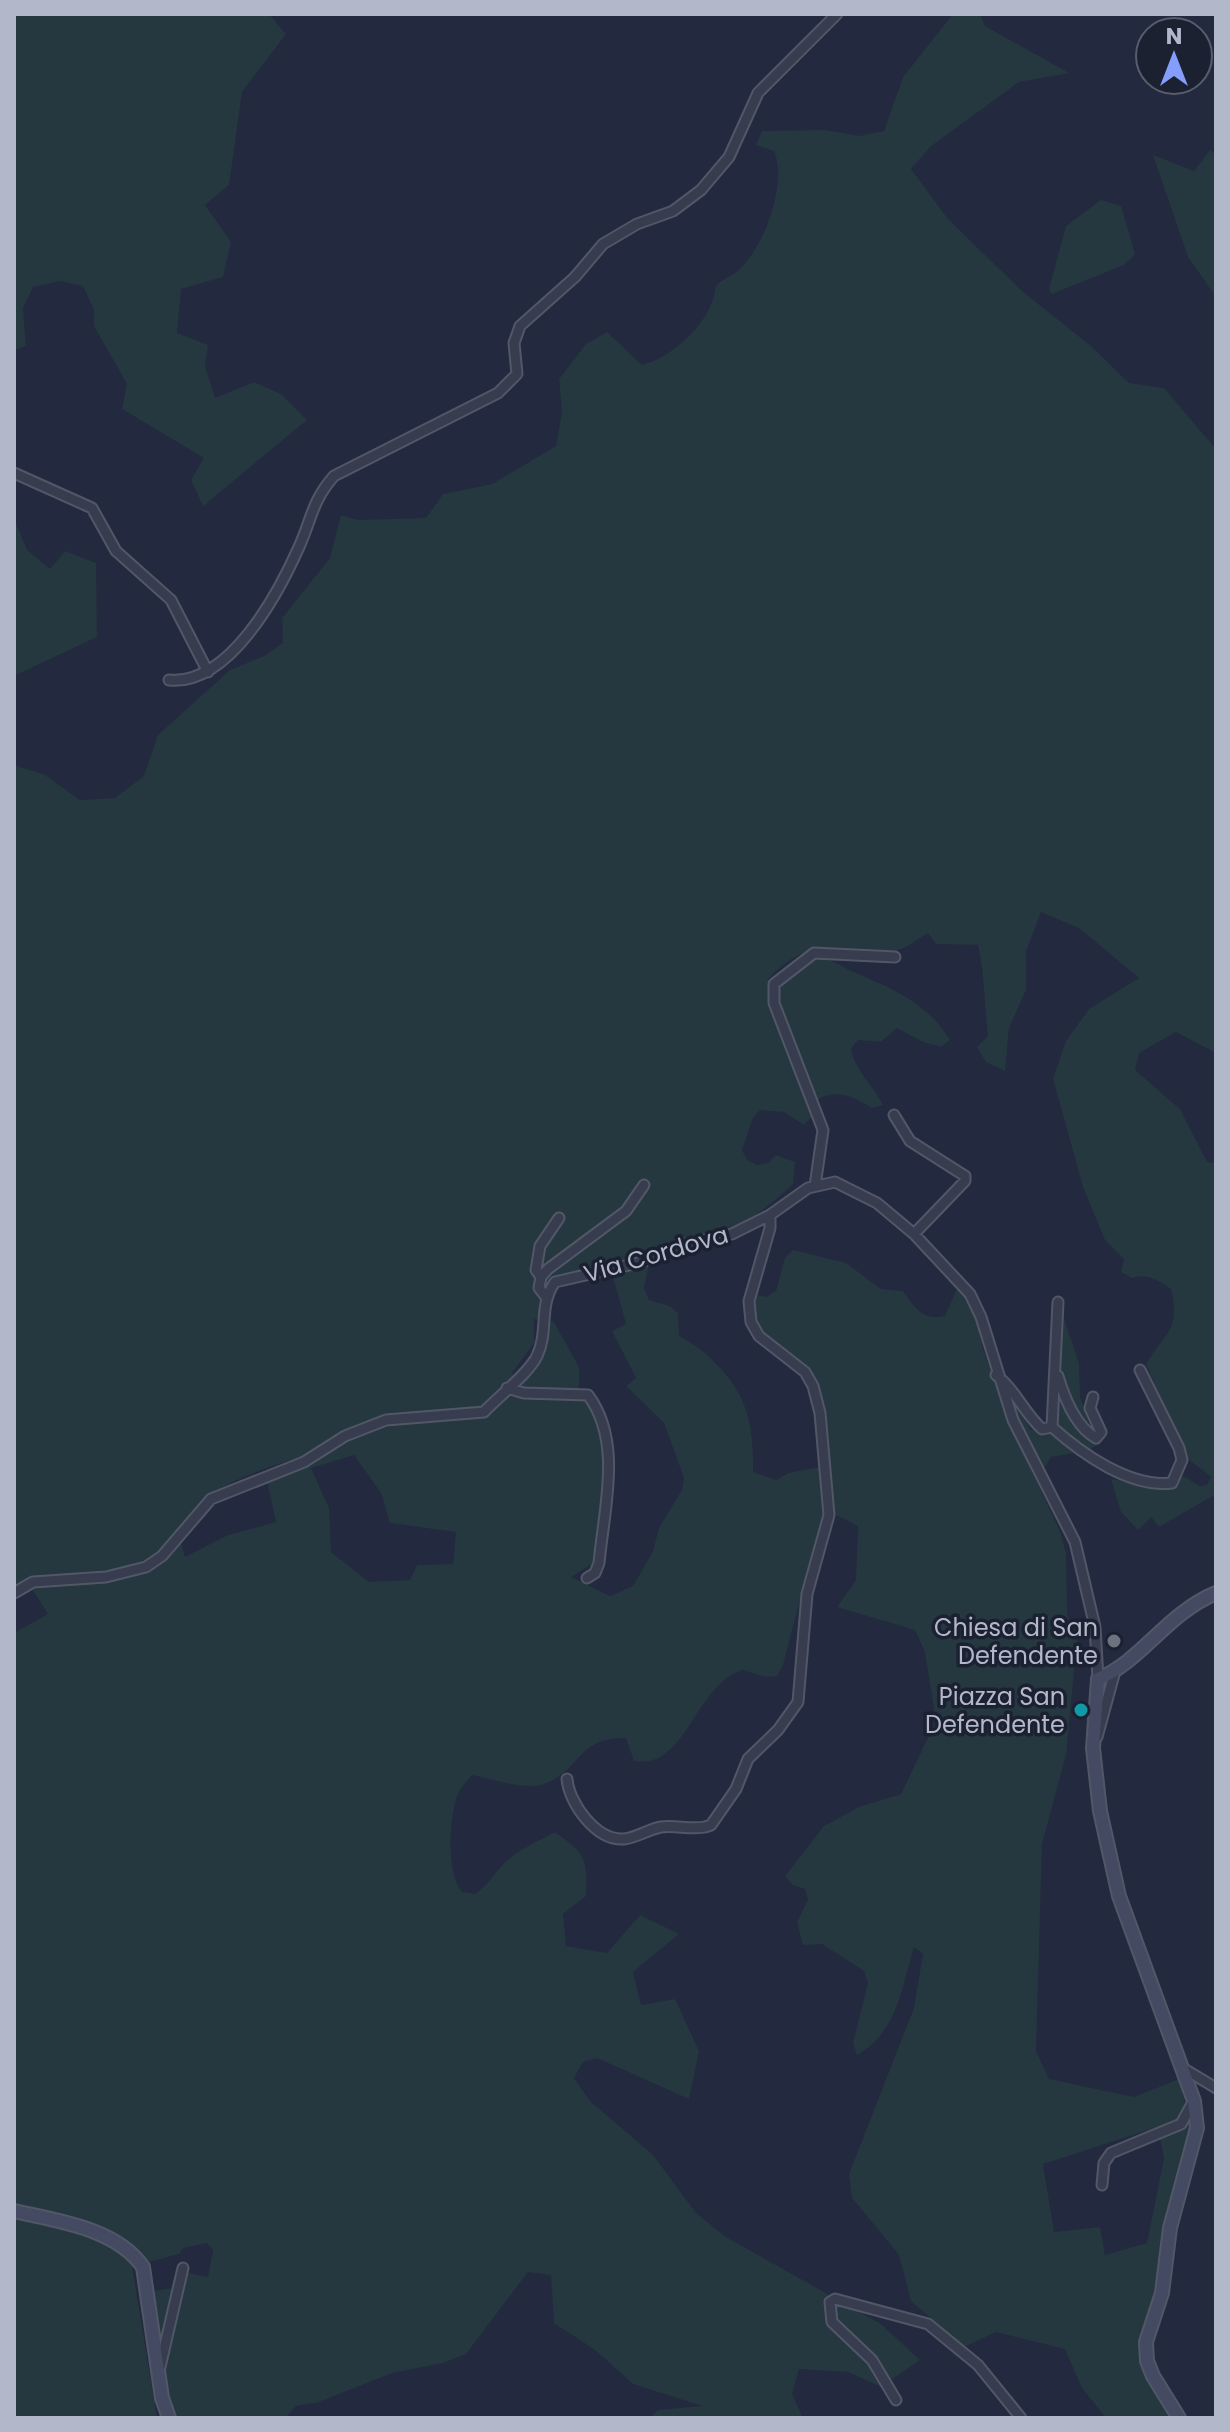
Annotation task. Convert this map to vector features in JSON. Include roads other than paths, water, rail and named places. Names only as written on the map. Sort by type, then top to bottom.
[{"type":"street","points":[[169,680],[184,681],[208,672],[245,639],[299,547],[318,495],[334,476],[498,393],[517,374],[514,343],[520,326],[575,277],[603,244],[637,224],[673,211],[701,190],[729,157],[758,93],[837,14]]},
{"type":"street","points":[[14,473],[92,508],[116,551],[171,600],[208,672]]},
{"type":"street","points":[[895,957],[814,953],[774,984],[774,1003],[823,1130],[815,1186],[835,1182],[877,1203],[914,1234],[970,1294],[981,1317],[996,1375],[1013,1420],[1075,1542],[1093,1612],[1098,1679],[1093,1748],[1100,1811],[1119,1896],[1194,2101],[1197,2128],[1170,2228],[1162,2293],[1146,2342],[1147,2361],[1153,2376],[1179,2418]]},
{"type":"street","points":[[894,1115],[910,1141],[965,1176],[965,1181],[914,1234]]},
{"type":"street","points":[[14,1593],[33,1582],[106,1577],[146,1567],[162,1556],[211,1499],[304,1462],[345,1436],[386,1420],[484,1412],[537,1357],[546,1297],[539,1288],[541,1277],[574,1248],[626,1211],[644,1185]]},
{"type":"street","name":"Via Cordova","points":[[546,1297],[555,1282],[642,1262],[680,1245],[732,1234],[770,1215],[815,1186]]},
{"type":"street","points":[[567,1779],[569,1795],[578,1810],[615,1837],[625,1839],[664,1827],[711,1825],[736,1789],[748,1759],[778,1730],[798,1702],[807,1594],[829,1515],[829,1499],[818,1403],[813,1386],[805,1372],[759,1336],[751,1322],[749,1301],[770,1228],[770,1215]]},
{"type":"street","points":[[541,1277],[536,1270],[540,1246],[559,1218]]},
{"type":"street","points":[[1052,1427],[1058,1302]]},
{"type":"street","points":[[1055,1369],[1073,1412],[1086,1432],[1096,1438],[1101,1432],[1090,1408],[1093,1397]]},
{"type":"street","points":[[1052,1427],[1088,1456],[1150,1486],[1172,1483],[1182,1460],[1179,1448],[1140,1370]]},
{"type":"street","points":[[996,1375],[1009,1384],[1034,1422],[1042,1429],[1052,1427]]},
{"type":"street","points":[[507,1388],[524,1393],[588,1395],[607,1431],[609,1453],[599,1563],[595,1573],[587,1578]]},
{"type":"street","points":[[1098,1679],[1115,1671],[1162,1626],[1196,1601],[1216,1593]]},
{"type":"street","points":[[1093,1748],[1115,1671]]},
{"type":"street","points":[[1179,2065],[1216,2088]]},
{"type":"street","points":[[1102,2185],[1104,2163],[1111,2153],[1181,2124],[1194,2101]]},
{"type":"street","points":[[14,2211],[81,2226],[133,2252],[143,2267],[169,2418]]},
{"type":"street","points":[[159,2374],[183,2268]]},
{"type":"street","points":[[896,2400],[872,2360],[832,2322],[830,2302],[835,2299],[928,2324],[978,2365],[1021,2418]]},
{"type":"place","name":"Chiesa di San Defendente","points":[[1114,1641]]},
{"type":"place","name":"Piazza San Defendente","points":[[1081,1710]]}]
